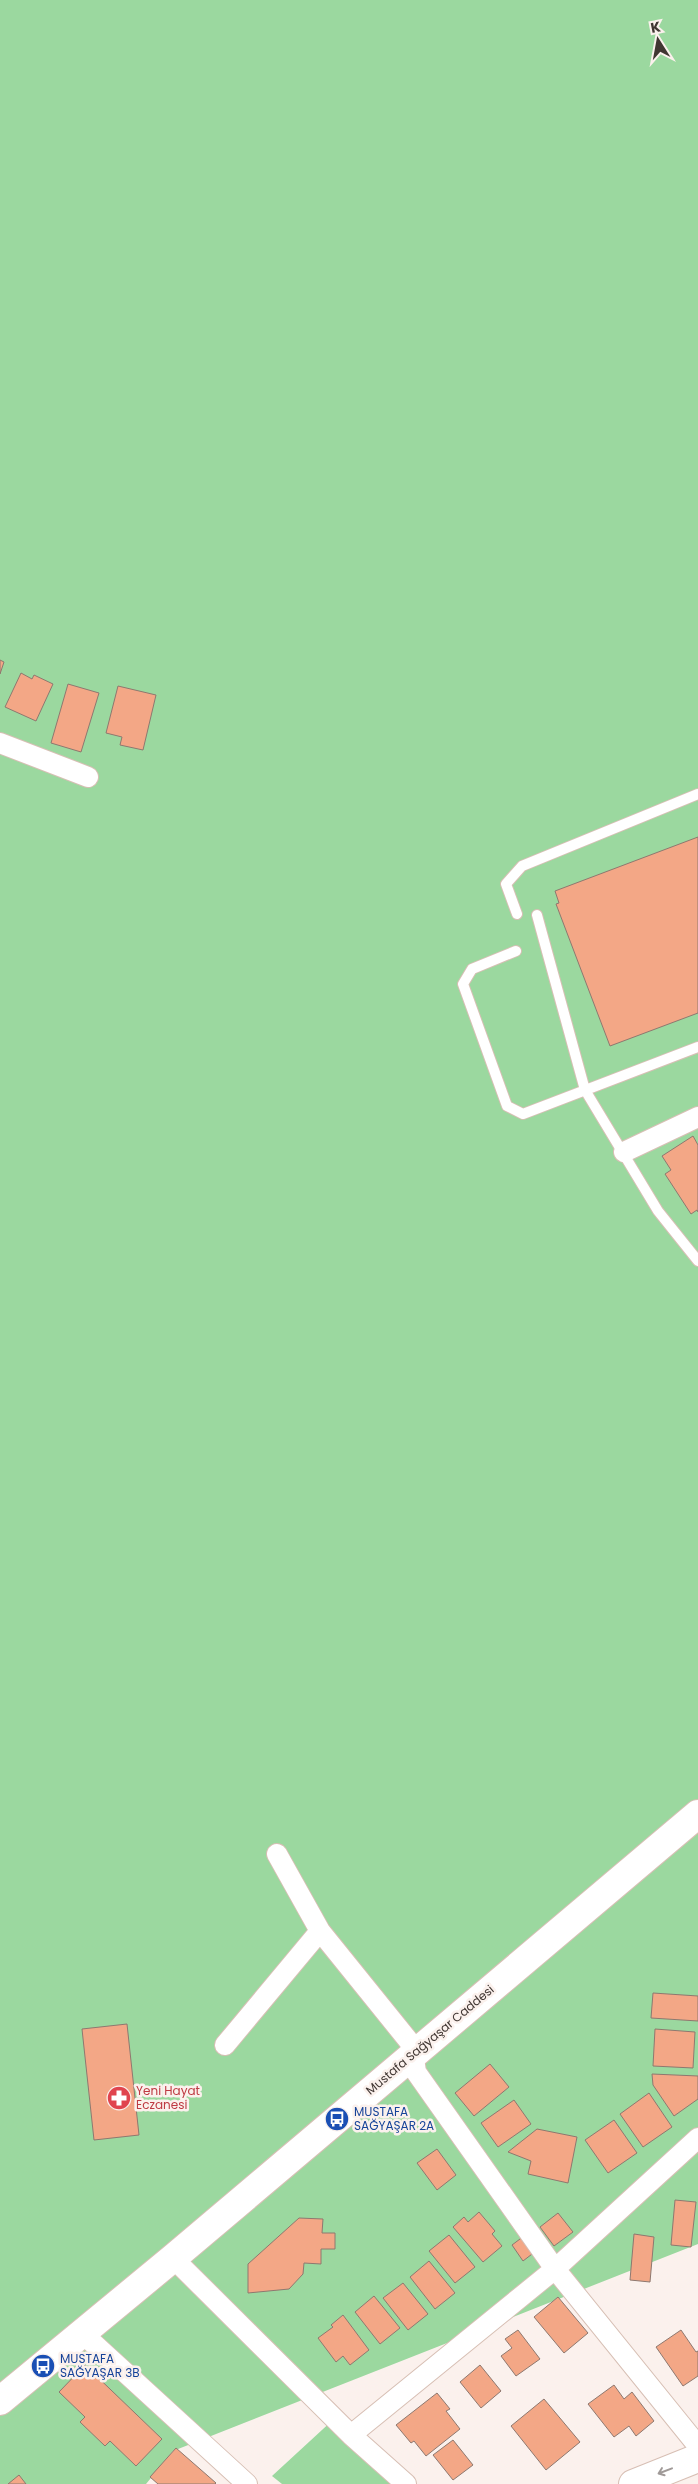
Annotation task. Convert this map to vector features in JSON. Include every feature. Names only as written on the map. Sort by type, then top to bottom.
[{"type":"street","points":[[0,743],[88,777]]},
{"type":"street","points":[[624,1152],[698,1116]]},
{"type":"street","name":"Mustafa Sağyaşar Caddesi","points":[[0,2401],[174,2258],[698,1814]]},
{"type":"street","points":[[277,1854],[320,1931],[412,2045],[416,2072],[554,2269],[698,2446]]},
{"type":"street","points":[[225,2045],[320,1931]]},
{"type":"street","points":[[350,2434],[554,2269],[698,2138]]},
{"type":"street","points":[[174,2258],[350,2434],[406,2484]]},
{"type":"street","points":[[82,2334],[247,2484]]},
{"type":"street","points":[[632,2484],[698,2458]]},
{"type":"lane","points":[[517,914],[506,884],[522,866],[698,794]]},
{"type":"lane","points":[[537,915],[585,1090],[658,1211],[698,1261]]},
{"type":"lane","points":[[516,951],[472,969],[463,984],[507,1106],[523,1114],[698,1046]]},
{"type":"green space","points":[[0,0],[698,0],[698,2244],[173,2451],[146,2484],[0,2484]]},
{"type":"green space","points":[[335,2418],[410,2484],[282,2484],[272,2476]]},
{"type":"building","points":[[0,660],[4,662],[0,674]]},
{"type":"building","points":[[21,673],[32,679],[34,675],[53,684],[36,721],[5,707]]},
{"type":"building","points":[[68,684],[99,693],[81,752],[51,743]]},
{"type":"building","points":[[118,686],[156,695],[143,750],[120,745],[122,737],[106,733]]},
{"type":"building","points":[[698,837],[698,1013],[610,1046],[556,904],[559,903],[555,891]]},
{"type":"building","points":[[693,1136],[698,1145],[698,1212],[697,1210],[691,1214],[665,1174],[671,1170],[662,1156]]},
{"type":"building","points":[[653,1993],[698,1996],[698,2021],[651,2018]]},
{"type":"building","points":[[127,2024],[139,2135],[94,2140],[82,2029]]},
{"type":"building","points":[[655,2029],[695,2032],[693,2068],[653,2066]]},
{"type":"building","points":[[490,2064],[509,2087],[474,2116],[455,2093]]},
{"type":"building","points":[[652,2074],[698,2076],[698,2099],[674,2116],[653,2085]]},
{"type":"building","points":[[649,2093],[672,2127],[643,2147],[620,2114]]},
{"type":"building","points":[[514,2100],[531,2124],[498,2147],[481,2123]]},
{"type":"building","points":[[614,2120],[637,2153],[608,2173],[585,2140]]},
{"type":"building","points":[[537,2129],[577,2137],[568,2183],[528,2174],[531,2161],[508,2152]]},
{"type":"building","points":[[437,2149],[456,2175],[437,2190],[417,2163]]},
{"type":"building","points":[[675,2200],[696,2202],[691,2247],[671,2245]]},
{"type":"building","points":[[479,2212],[495,2231],[492,2234],[502,2246],[483,2262],[453,2227],[464,2217],[468,2222]]},
{"type":"building","points":[[558,2213],[573,2232],[554,2246],[540,2227]]},
{"type":"building","points":[[299,2218],[323,2219],[322,2233],[335,2233],[335,2249],[321,2249],[321,2264],[304,2263],[303,2274],[289,2289],[248,2293],[248,2264]]},
{"type":"building","points":[[634,2234],[654,2237],[650,2282],[630,2280]]},
{"type":"building","points":[[449,2235],[475,2267],[455,2283],[429,2251]]},
{"type":"building","points":[[524,2236],[536,2251],[523,2261],[512,2245]]},
{"type":"building","points":[[429,2261],[455,2293],[435,2309],[410,2277]]},
{"type":"building","points":[[403,2283],[428,2314],[408,2330],[383,2298]]},
{"type":"building","points":[[374,2296],[400,2328],[380,2344],[355,2312]]},
{"type":"building","points":[[558,2297],[588,2333],[564,2353],[534,2317]]},
{"type":"building","points":[[343,2315],[369,2350],[350,2365],[343,2356],[336,2362],[318,2338],[333,2327],[331,2325]]},
{"type":"building","points":[[518,2330],[540,2359],[516,2376],[501,2356],[512,2348],[505,2339]]},
{"type":"building","points":[[681,2330],[696,2352],[698,2351],[698,2376],[683,2386],[656,2347]]},
{"type":"building","points":[[85,2365],[162,2439],[136,2466],[110,2441],[105,2446],[80,2422],[85,2417],[59,2392]]},
{"type":"building","points":[[480,2365],[501,2391],[481,2408],[460,2382]]},
{"type":"building","points":[[614,2385],[624,2399],[632,2392],[654,2421],[636,2436],[629,2426],[614,2437],[588,2404]]},
{"type":"building","points":[[437,2393],[450,2409],[446,2411],[460,2429],[426,2456],[414,2441],[411,2443],[396,2425]]},
{"type":"building","points":[[544,2399],[580,2442],[546,2470],[511,2426]]},
{"type":"building","points":[[453,2440],[473,2465],[453,2480],[433,2455]]},
{"type":"building","points":[[176,2448],[216,2483],[158,2484],[150,2477]]},
{"type":"building","points":[[19,2475],[26,2484],[8,2484]]},
{"type":"place","name":"Yeni Hayat Eczanesi","points":[[119,2098]]},
{"type":"place","name":"MUSTAFA SAĞYAŞAR 2A","points":[[337,2119]]},
{"type":"place","name":"MUSTAFA SAĞYAŞAR 3B","points":[[43,2366]]}]
